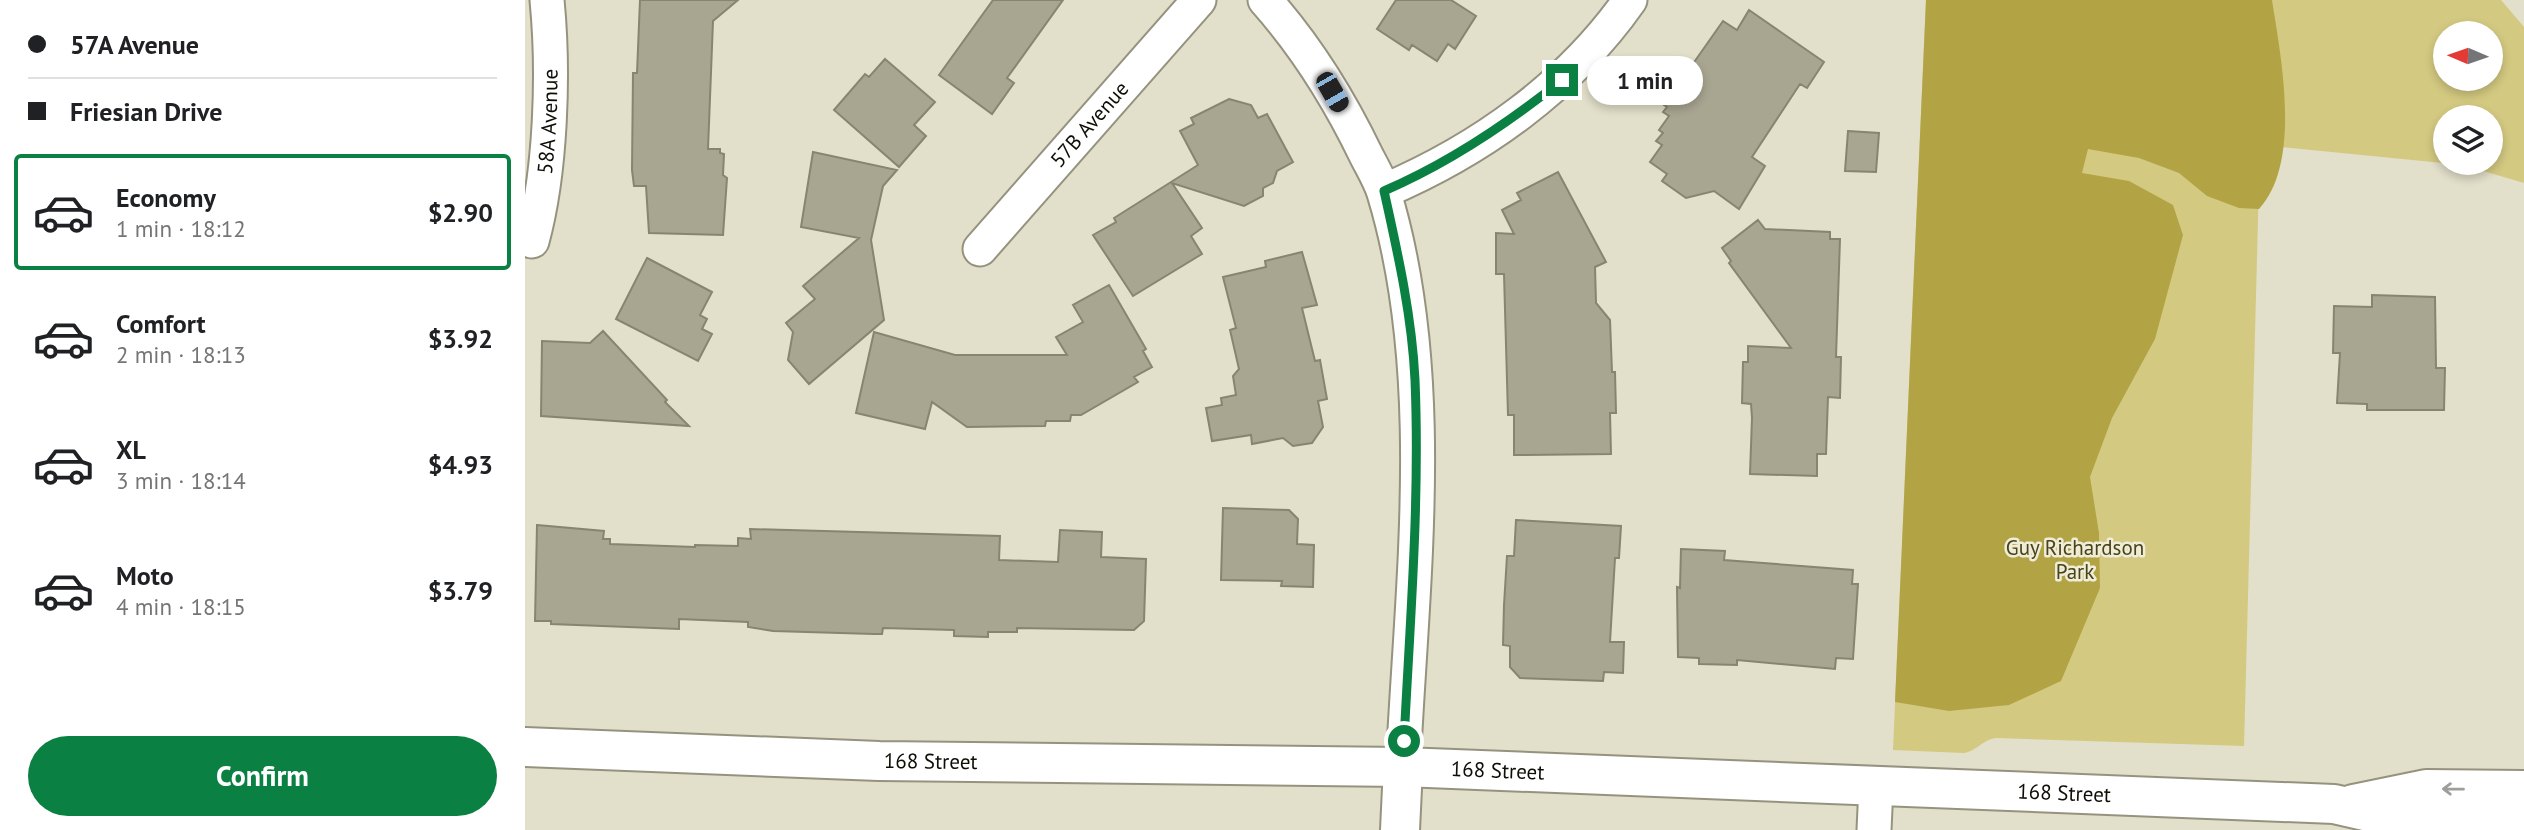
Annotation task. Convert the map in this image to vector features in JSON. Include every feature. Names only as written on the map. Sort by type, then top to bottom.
[{"type":"main road","name":"168 Street","points":[[525,747],[879,761],[1403,767],[2344,806],[2426,825],[2524,827]]},
{"type":"main road","points":[[1400,830],[1403,767]]},
{"type":"main road","name":"168 Street","points":[[2344,806],[2426,789],[2524,790]]},
{"type":"street","name":"58A Avenue","points":[[533,241],[542,206],[546,171],[547,0]]},
{"type":"street","name":"57B Avenue","points":[[980,249],[1199,0]]},
{"type":"street","points":[[1265,0],[1321,73],[1354,129],[1384,191],[1405,284],[1415,378],[1416,485],[1403,767]]},
{"type":"street","points":[[1384,191],[1432,171],[1544,95],[1604,37],[1630,0]]},
{"type":"street","points":[[1874,830],[1876,786]]},
{"type":"green space","name":"Guy Richardson Park","points":[[1926,0],[2501,0],[2524,27],[2524,183],[2497,175],[2503,175],[2503,105],[2433,105],[2433,162],[2260,145],[2244,746],[1997,738],[1964,753],[1893,750]]},
{"type":"green space","name":"Guy Richardson Park","points":[[1926,0],[2272,0],[2285,109],[2280,165],[2272,189],[2259,209],[2239,208],[2207,196],[2179,173],[2139,158],[2088,149],[2082,173],[2129,181],[2173,205],[2183,235],[2155,339],[2112,418],[2090,477],[2099,533],[2100,588],[2061,681],[2009,705],[1949,711],[1895,702]]},
{"type":"building","points":[[640,0],[738,0],[713,21],[708,149],[720,149],[720,153],[724,154],[723,175],[727,178],[723,235],[649,233],[646,186],[634,186],[632,170],[633,73],[637,73]]},
{"type":"building","points":[[993,0],[1063,0],[1007,78],[1014,83],[992,114],[939,75]]},
{"type":"building","points":[[1396,0],[1451,0],[1476,16],[1455,49],[1448,44],[1437,61],[1412,45],[1409,50],[1377,29]]},
{"type":"building","points":[[1749,10],[1824,62],[1807,88],[1800,84],[1752,157],[1765,166],[1739,209],[1714,191],[1686,198],[1662,181],[1667,174],[1650,162],[1662,145],[1656,141],[1663,133],[1659,130],[1669,116],[1663,112],[1667,107],[1664,105],[1723,21],[1737,30]]},
{"type":"building","points":[[885,59],[935,102],[914,125],[926,136],[899,167],[834,110],[865,74],[869,77]]},
{"type":"building","points":[[1229,99],[1251,105],[1258,118],[1267,114],[1293,162],[1277,171],[1273,183],[1263,188],[1263,196],[1244,206],[1172,183],[1202,228],[1191,236],[1202,254],[1133,296],[1093,235],[1116,222],[1114,218],[1198,165],[1180,131],[1194,124],[1191,118]]},
{"type":"building","points":[[1848,131],[1879,133],[1876,172],[1845,171]]},
{"type":"building","points":[[813,152],[897,170],[883,186],[871,240],[884,320],[809,384],[788,360],[793,332],[786,323],[815,299],[803,286],[859,238],[801,227]]},
{"type":"building","points":[[1558,172],[1606,262],[1595,267],[1596,303],[1610,320],[1612,372],[1615,372],[1616,413],[1610,413],[1611,454],[1514,455],[1514,415],[1508,415],[1504,274],[1496,274],[1496,233],[1514,234],[1502,210],[1521,200],[1517,193]]},
{"type":"building","points":[[1758,220],[1765,229],[1830,232],[1830,239],[1840,239],[1836,357],[1841,357],[1840,398],[1828,397],[1826,454],[1817,454],[1817,476],[1750,474],[1751,404],[1742,403],[1743,362],[1748,362],[1748,346],[1791,348],[1729,263],[1731,261],[1722,248]]},
{"type":"building","points":[[1302,252],[1317,305],[1302,308],[1315,361],[1320,360],[1327,399],[1318,401],[1323,427],[1312,443],[1293,446],[1283,438],[1252,444],[1251,435],[1212,441],[1206,408],[1222,405],[1221,398],[1236,395],[1233,376],[1239,369],[1230,330],[1236,328],[1223,277],[1266,267],[1265,261]]},
{"type":"building","points":[[647,258],[712,292],[700,315],[707,319],[702,329],[712,334],[698,361],[616,319]]},
{"type":"building","points":[[1109,285],[1146,349],[1143,351],[1152,367],[1134,377],[1138,382],[1081,415],[1071,415],[1070,421],[1046,421],[1045,426],[967,427],[932,402],[925,429],[856,413],[874,332],[955,355],[1067,355],[1056,337],[1083,322],[1073,305]]},
{"type":"building","points":[[2372,295],[2435,297],[2436,368],[2445,368],[2444,410],[2367,410],[2367,404],[2337,403],[2340,353],[2333,353],[2334,306],[2372,307]]},
{"type":"building","points":[[603,331],[689,426],[541,416],[542,341],[590,343]]},
{"type":"building","points":[[1223,508],[1289,510],[1298,519],[1297,544],[1314,545],[1313,587],[1281,586],[1282,581],[1221,580]]},
{"type":"building","points":[[1516,520],[1621,526],[1619,558],[1615,558],[1610,642],[1624,642],[1623,673],[1604,672],[1603,681],[1520,678],[1510,667],[1510,646],[1503,645],[1504,605],[1507,556],[1514,556]]},
{"type":"building","points":[[537,525],[604,531],[603,539],[610,539],[610,544],[695,547],[738,546],[738,538],[751,539],[750,529],[1000,536],[999,560],[1058,562],[1060,530],[1102,532],[1101,557],[1146,559],[1144,621],[1134,630],[1017,628],[1017,632],[988,632],[988,637],[954,636],[954,630],[883,628],[882,634],[773,631],[748,627],[748,622],[679,619],[679,629],[551,624],[551,621],[535,621]]},
{"type":"building","points":[[1681,549],[1725,551],[1724,560],[1853,570],[1852,584],[1858,584],[1853,659],[1836,658],[1835,669],[1737,660],[1737,665],[1699,664],[1699,658],[1678,657],[1677,587],[1680,588]]},
{"type":"route","points":[[1404,741],[1416,485],[1415,378],[1405,284],[1384,191],[1432,171],[1525,109],[1562,80]]}]
